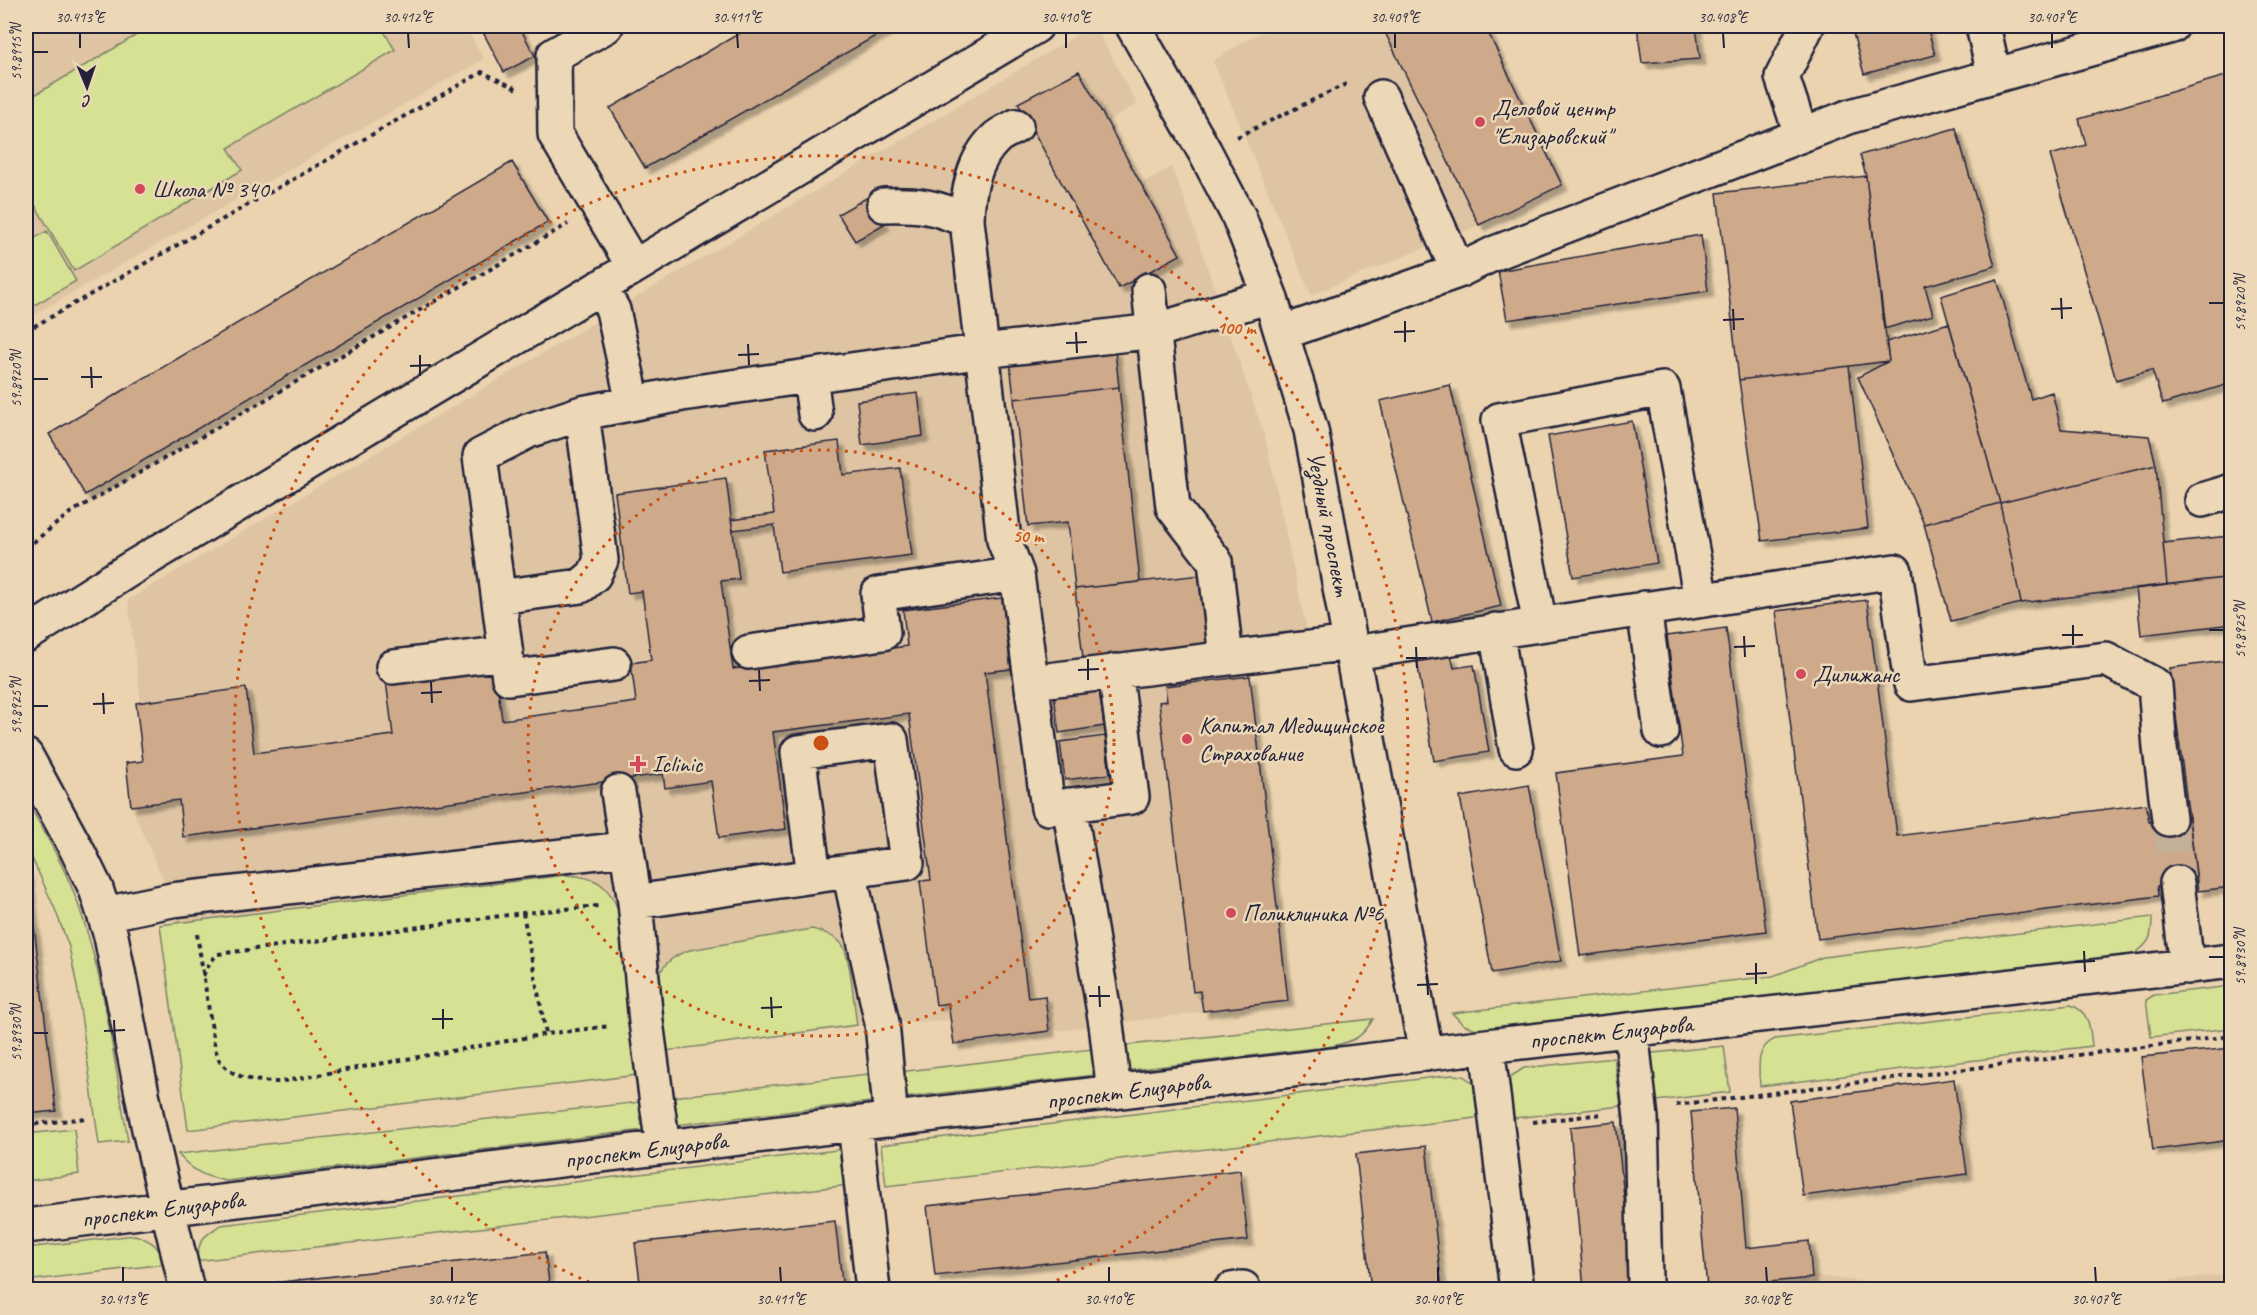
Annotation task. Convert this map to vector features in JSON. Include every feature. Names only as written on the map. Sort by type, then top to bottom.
[{"type":"street","points":[[606,26],[554,56],[555,134],[634,267]]},
{"type":"street","points":[[26,635],[140,563],[1036,26]]},
{"type":"street","name":"Уездный проспект","points":[[1133,26],[1205,152],[1239,217],[1270,296],[1311,430],[1426,1054]]},
{"type":"street","points":[[1801,134],[1782,77],[1807,26]]},
{"type":"street","points":[[1983,26],[1994,75]]},
{"type":"street","points":[[1282,333],[1458,270],[1495,253],[1851,116],[2172,26]]},
{"type":"street","points":[[1381,97],[1458,270]]},
{"type":"street","points":[[1016,126],[995,138],[973,176],[967,199],[967,221],[984,351],[1004,540],[1017,574],[1048,807],[1132,797],[1115,671]]},
{"type":"street","points":[[884,205],[913,205],[942,209],[967,221]]},
{"type":"street","points":[[600,287],[613,310],[633,403]]},
{"type":"street","points":[[1149,290],[1173,507],[1215,561],[1226,658]]},
{"type":"street","points":[[614,664],[509,678],[480,456],[528,430],[582,413],[682,394],[984,351],[1154,331],[1270,296]]},
{"type":"street","points":[[810,376],[815,414]]},
{"type":"street","points":[[1540,624],[1499,420],[1663,389],[1701,600]]},
{"type":"street","points":[[499,597],[581,586],[594,575],[601,560],[582,413]]},
{"type":"street","points":[[1032,682],[1226,658],[1352,648],[1496,630],[1895,571],[1911,684],[2106,659],[2155,685],[2169,819]]},
{"type":"street","points":[[749,652],[883,633],[878,594],[1017,574]]},
{"type":"street","points":[[1644,608],[1660,731]]},
{"type":"street","points":[[1496,630],[1516,749]]},
{"type":"street","points":[[393,667],[506,653]]},
{"type":"street","points":[[635,902],[907,863],[891,740],[798,752],[814,876]]},
{"type":"street","points":[[26,756],[77,850],[105,914],[149,1129],[187,1290]]},
{"type":"street","points":[[618,792],[635,902],[646,1022],[663,1147]]},
{"type":"street","points":[[1070,805],[1106,1024],[1114,1092]]},
{"type":"street","points":[[105,914],[172,900],[625,849]]},
{"type":"street","points":[[849,871],[882,1023],[891,1120]]},
{"type":"street","points":[[2177,883],[2187,967]]},
{"type":"street","name":"проспект Елизарова","points":[[26,1226],[1487,1046],[2232,961]]},
{"type":"street","points":[[1630,1030],[1640,1110],[1645,1281]]},
{"type":"street","points":[[1487,1046],[1517,1290]]},
{"type":"street","points":[[855,1124],[873,1290]]},
{"type":"path","points":[[26,331],[482,72],[517,89],[554,74]]},
{"type":"path","points":[[1205,152],[1349,83]]},
{"type":"path","points":[[26,548],[70,513],[598,207]]},
{"type":"path","points":[[192,899],[215,1048],[221,1062],[241,1076],[261,1082],[279,1082],[546,1034],[646,1022]]},
{"type":"path","points":[[203,977],[210,962],[218,954],[523,914],[635,902]]},
{"type":"path","points":[[523,914],[546,1034]]},
{"type":"path","points":[[1497,1126],[2232,1036]]},
{"type":"path","points":[[26,1125],[87,1118]]},
{"type":"shaded area","name":"Школа № 340","points":[[26,26],[465,26],[484,59],[26,319]]},
{"type":"shaded area","points":[[1095,26],[1137,104],[1107,122],[1141,184],[1171,167],[1184,198],[1266,441],[1307,631],[1270,636],[1272,653],[1250,676],[1288,1001],[954,1044],[950,1020],[857,1025],[665,1051],[176,923],[172,900],[131,806],[126,763],[143,760],[141,702],[128,600]]},
{"type":"shaded area","points":[[1270,26],[1485,26],[1562,185],[1479,225],[1311,295],[1213,61]]},
{"type":"shaded area","points":[[1805,1274],[1839,1279],[1948,1289],[1785,1290]]},
{"type":"shaded area","points":[[2231,1274],[2231,1289],[2104,1289],[2108,1287]]},
{"type":"green space","name":"Школа № 340","points":[[152,26],[381,26],[395,50],[228,148],[242,170],[74,271],[26,190],[26,100]]},
{"type":"green space","points":[[47,231],[76,281],[26,310],[26,243]]},
{"type":"green space","points":[[26,799],[66,875],[87,930],[108,1020],[128,1141],[99,1144],[77,986],[69,947],[55,909],[26,845]]},
{"type":"green space","points":[[566,875],[600,883],[610,894],[619,912],[637,1075],[188,1130],[160,925]]},
{"type":"green space","points":[[2152,917],[2149,939],[2133,955],[1480,1030],[1464,1025],[1452,1013],[1773,976],[1823,957]]},
{"type":"green space","points":[[812,929],[835,938],[844,949],[850,969],[857,1025],[665,1051],[657,977],[671,960],[690,950]]},
{"type":"green space","points":[[2231,986],[2231,1028],[2151,1037],[2146,1000],[2154,995]]},
{"type":"green space","points":[[2071,1005],[2082,1012],[2088,1021],[2092,1046],[1760,1086],[1761,1053],[1775,1039]]},
{"type":"green space","points":[[1373,1019],[1357,1038],[1333,1046],[1123,1071],[1120,1046]]},
{"type":"green space","points":[[1724,1046],[1730,1092],[1648,1102],[1643,1054]]},
{"type":"green space","points":[[1092,1049],[1095,1075],[902,1098],[899,1072]]},
{"type":"green space","points":[[1614,1058],[1621,1106],[1505,1119],[1507,1079],[1524,1068]]},
{"type":"green space","points":[[868,1074],[871,1102],[675,1125],[672,1097]]},
{"type":"green space","points":[[1452,1075],[1463,1076],[1475,1084],[1484,1117],[886,1186],[881,1145]]},
{"type":"green space","points":[[640,1102],[643,1130],[226,1181],[199,1172],[188,1165],[178,1154]]},
{"type":"green space","points":[[74,1129],[79,1174],[26,1181],[26,1134]]},
{"type":"green space","points":[[845,1149],[849,1185],[196,1261],[203,1239],[221,1225]]},
{"type":"green space","points":[[135,1235],[154,1245],[165,1264],[26,1281],[26,1248]]},
{"type":"building","points":[[495,26],[519,26],[535,56],[504,72],[483,32]]},
{"type":"building","points":[[752,26],[893,26],[645,168],[610,108]]},
{"type":"building","name":"Деловой центр \"Елизаровский\"","points":[[1382,26],[1485,26],[1562,185],[1479,225]]},
{"type":"building","points":[[1637,26],[1696,26],[1700,59],[1642,63]]},
{"type":"building","points":[[1851,26],[1927,26],[1935,55],[1864,74]]},
{"type":"building","points":[[1079,71],[1180,255],[1119,288],[1018,103]]},
{"type":"building","points":[[2232,74],[2232,383],[2163,404],[2152,370],[2116,380],[2050,155],[2086,145],[2079,119]]},
{"type":"building","points":[[1956,128],[1995,266],[1925,286],[1933,315],[1884,329],[1866,176],[1860,155]]},
{"type":"building","points":[[512,162],[548,222],[85,495],[49,434]]},
{"type":"building","points":[[1866,176],[1889,361],[1739,380],[1717,193]]},
{"type":"building","points":[[868,197],[884,224],[855,241],[838,214]]},
{"type":"building","points":[[1701,235],[1708,291],[1507,320],[1498,271]]},
{"type":"building","points":[[1997,279],[2031,399],[2052,392],[2061,429],[2149,436],[2156,465],[2000,503],[1941,296]]},
{"type":"building","points":[[1949,323],[2000,503],[1924,524],[1858,377],[1889,361],[1886,342]]},
{"type":"building","points":[[1115,351],[1119,387],[1014,399],[1010,362]]},
{"type":"building","points":[[1849,366],[1868,528],[1762,541],[1739,380]]},
{"type":"building","points":[[1450,385],[1501,606],[1432,622],[1380,401]]},
{"type":"building","points":[[1119,387],[1140,582],[1075,589],[1068,522],[1028,526],[1014,399]]},
{"type":"building","points":[[918,393],[923,436],[862,445],[857,401]]},
{"type":"building","points":[[1632,421],[1657,563],[1573,577],[1548,436]]},
{"type":"building","points":[[839,441],[843,475],[900,468],[912,555],[780,572],[774,525],[733,530],[731,520],[774,514],[765,450]]},
{"type":"building","points":[[2156,465],[2167,585],[2021,603],[2000,503]]},
{"type":"building","points":[[726,478],[739,579],[721,581],[733,669],[907,646],[903,610],[1002,598],[1011,669],[985,672],[1028,998],[1045,996],[1049,1031],[954,1044],[948,1003],[936,1005],[920,881],[931,880],[909,714],[773,732],[786,829],[719,838],[711,781],[665,788],[663,774],[183,837],[179,800],[131,806],[126,763],[143,761],[136,703],[246,688],[254,753],[393,735],[386,681],[495,667],[502,720],[636,702],[631,663],[651,660],[642,591],[628,593],[615,493]]},
{"type":"building","points":[[2000,503],[2021,603],[1951,621],[1924,524]]},
{"type":"building","points":[[2232,527],[2232,577],[2167,585],[2163,543],[2229,536],[2228,528]]},
{"type":"building","points":[[1201,575],[1209,644],[1083,658],[1075,589]]},
{"type":"building","points":[[2232,577],[2232,624],[2141,635],[2136,588]]},
{"type":"building","points":[[1867,600],[1897,836],[2146,804],[2149,822],[2189,817],[2197,881],[2157,886],[2158,896],[1818,939],[1776,611]]},
{"type":"building","points":[[1726,628],[1766,931],[1580,956],[1556,773],[1683,756],[1667,636]]},
{"type":"building","points":[[1451,655],[1454,668],[1474,665],[1489,752],[1434,761],[1417,661]]},
{"type":"building","points":[[2232,660],[2232,887],[2198,891],[2170,668]]},
{"type":"building","name":"Поликлиника №6","points":[[1250,676],[1288,1001],[1203,1011],[1200,991],[1193,992],[1159,702],[1167,701],[1165,686]]},
{"type":"building","points":[[1099,689],[1104,726],[1059,733],[1054,695]]},
{"type":"building","points":[[1105,736],[1110,774],[1065,780],[1060,742]]},
{"type":"building","points":[[1529,785],[1561,961],[1492,973],[1460,797]]},
{"type":"building","points":[[26,871],[56,1111],[26,1114]]},
{"type":"building","points":[[2232,1048],[2232,1140],[2153,1150],[2141,1057]]},
{"type":"building","points":[[1954,1079],[1967,1174],[1803,1196],[1790,1101]]},
{"type":"building","points":[[1734,1108],[1746,1248],[1809,1241],[1812,1278],[1707,1288],[1691,1112]]},
{"type":"building","points":[[1616,1122],[1634,1290],[1584,1290],[1570,1127]]},
{"type":"building","points":[[1426,1146],[1442,1290],[1371,1290],[1356,1154]]},
{"type":"building","points":[[1240,1170],[1248,1240],[935,1276],[927,1206]]},
{"type":"building","points":[[835,1221],[843,1290],[641,1290],[635,1243]]},
{"type":"building","points":[[545,1252],[550,1290],[274,1290],[273,1283]]},
{"type":"tunnel","points":[[2169,819],[2177,883]]},
{"type":"place","name":"Деловой центр \"Елизаровский\"","points":[[1480,122]]},
{"type":"place","name":"Школа № 340","points":[[140,189]]},
{"type":"place","name":"Дилижанс","points":[[1801,674]]},
{"type":"place","name":"Капитал Медицинское Страхование","points":[[1187,739]]},
{"type":"place","name":"Iclinic","points":[[638,764]]},
{"type":"place","name":"Поликлиника №6","points":[[1231,913]]}]
